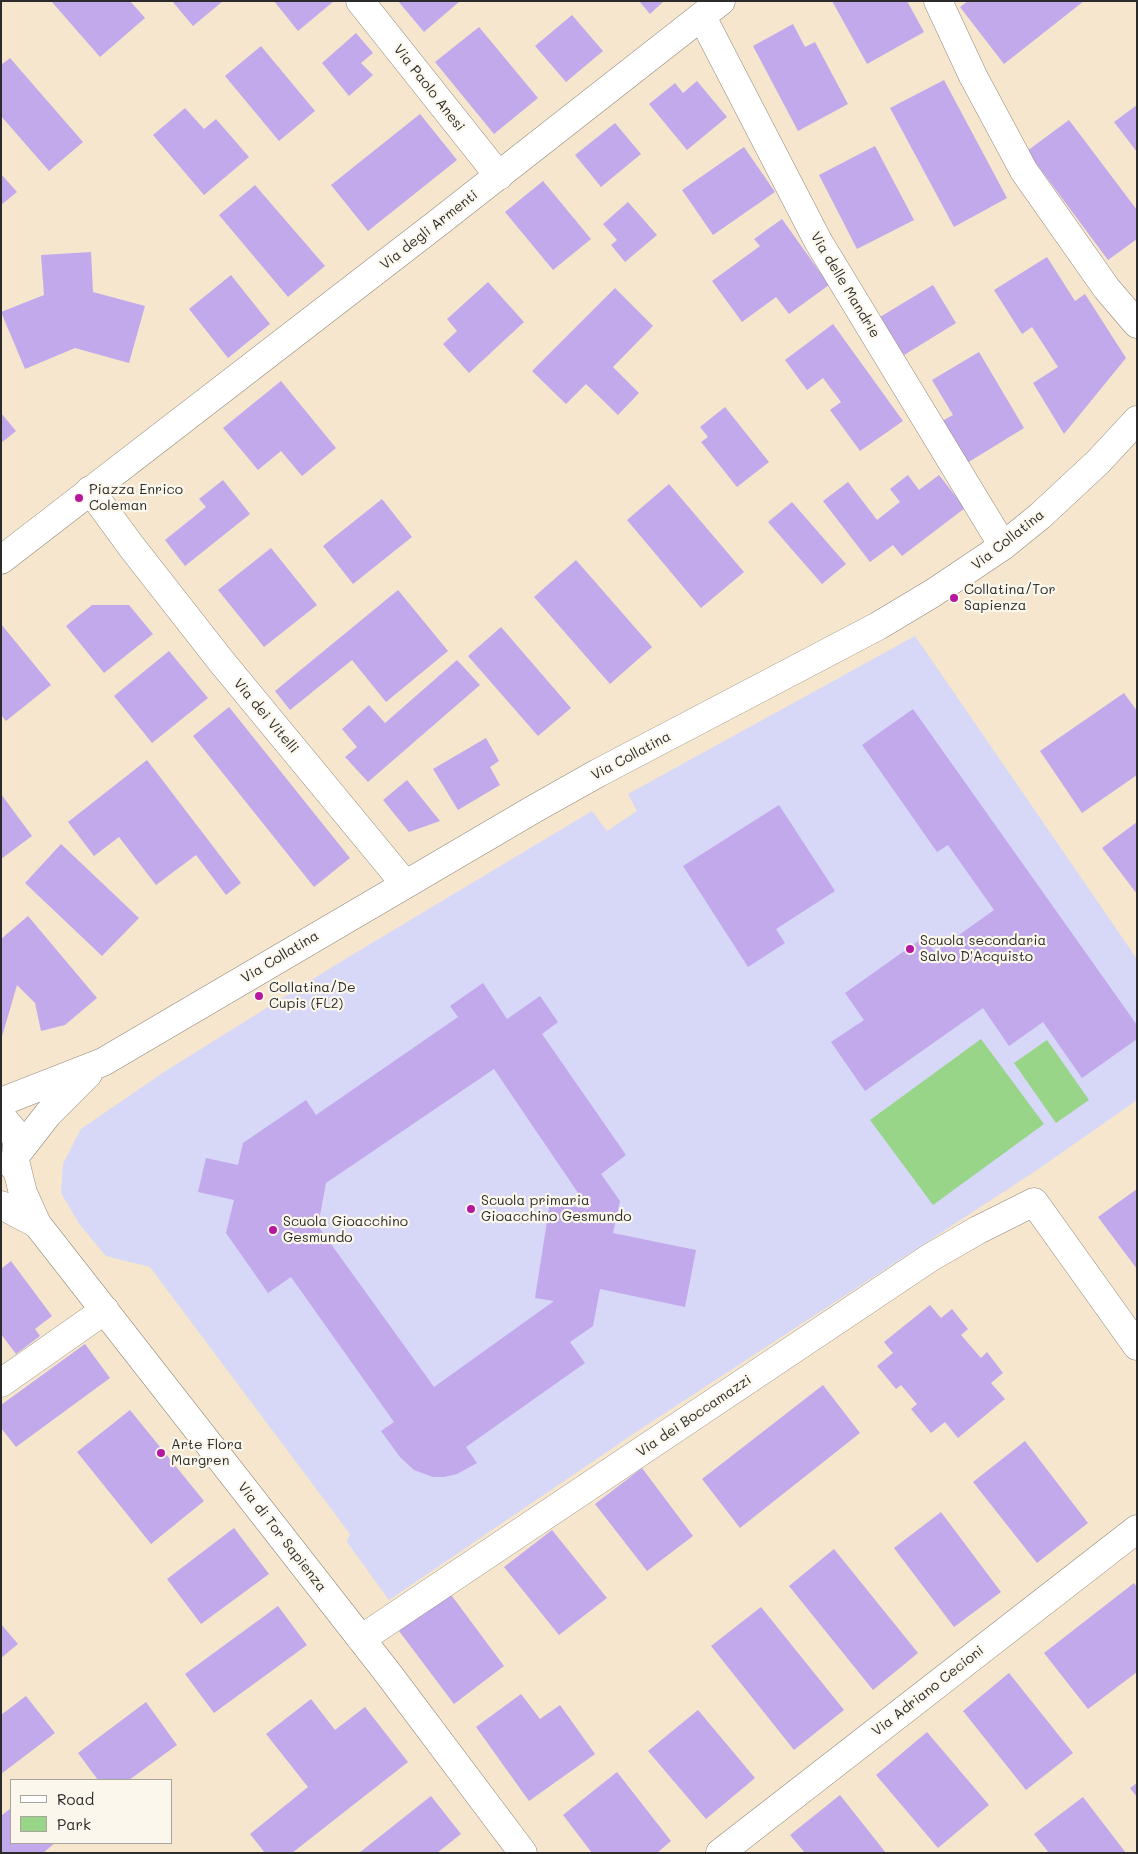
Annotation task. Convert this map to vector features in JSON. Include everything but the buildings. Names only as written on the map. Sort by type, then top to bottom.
[{"type":"street","name":"Via Paolo Anesi","points":[[360,1],[498,176]]},
{"type":"street","points":[[938,1],[973,76],[1024,171],[1102,283],[1137,324]]},
{"type":"street","name":"Via degli Armenti","points":[[90,490],[498,176],[711,9]]},
{"type":"street","name":"Via delle Mandrie","points":[[711,9],[818,241],[1003,546]]},
{"type":"street","name":"Via Collatina","points":[[103,1062],[598,773],[878,626],[957,578],[1003,546],[1072,487],[1137,420]]},
{"type":"street","points":[[1,560],[90,490]]},
{"type":"street","name":"Via dei Vitelli","points":[[90,490],[131,546],[221,661],[405,884]]},
{"type":"street","points":[[1,1102],[103,1062]]},
{"type":"street","points":[[11,1166],[48,1114],[77,1084],[103,1062]]},
{"type":"street","points":[[1,1116],[9,1124],[15,1135],[11,1166],[37,1224]]},
{"type":"street","name":"Via dei Boccamazzi","points":[[361,1639],[931,1257],[978,1230],[1034,1202],[1137,1346]]},
{"type":"street","points":[[1,1205],[37,1224]]},
{"type":"street","name":"Via di Tor Sapienza","points":[[37,1224],[361,1639],[523,1853]]},
{"type":"street","points":[[1,1383],[104,1310]]},
{"type":"street","name":"Via Adriano Cecioni","points":[[720,1853],[1137,1529]]},
{"type":"shaded area","name":"Scuola primaria Gioacchino Gesmundo","points":[[915,636],[1137,959],[1137,1100],[1037,1170],[642,1428],[389,1600],[347,1542],[350,1534],[150,1267],[106,1256],[80,1225],[61,1193],[63,1164],[81,1129],[164,1072],[342,961],[592,811],[607,831],[637,811],[628,794]]},
{"type":"green space","points":[[981,1039],[1044,1124],[933,1205],[870,1120]]},
{"type":"green space","points":[[1047,1040],[1089,1100],[1056,1123],[1014,1063]]},
{"type":"place","name":"Piazza Enrico Coleman","points":[[79,498]]},
{"type":"place","name":"Collatina/Tor Sapienza","points":[[954,598]]},
{"type":"place","name":"Scuola secondaria Salvo D'Acquisto","points":[[910,949]]},
{"type":"place","name":"Collatina/De Cupis (FL2)","points":[[259,996]]},
{"type":"place","name":"Scuola primaria Gioacchino Gesmundo","points":[[471,1209]]},
{"type":"place","name":"Scuola Gioacchino Gesmundo","points":[[273,1230]]},
{"type":"place","name":"Arte Flora Margren","points":[[161,1453]]}]
